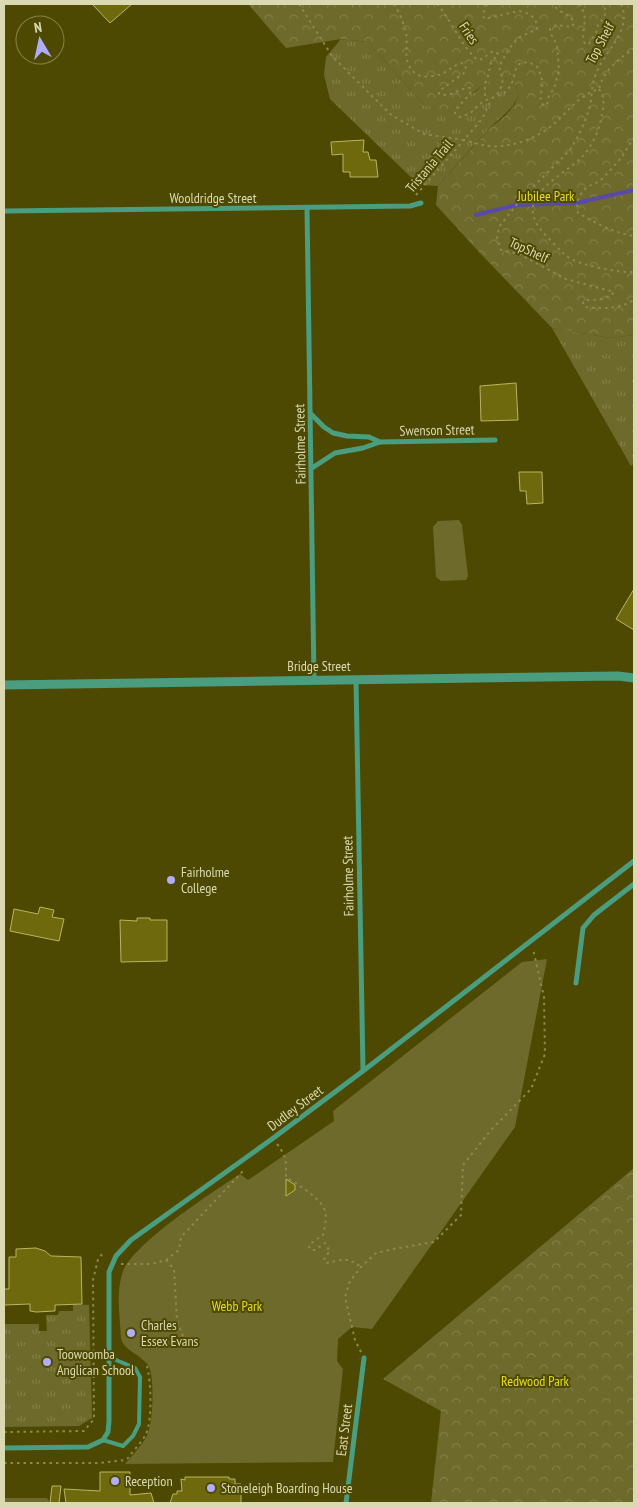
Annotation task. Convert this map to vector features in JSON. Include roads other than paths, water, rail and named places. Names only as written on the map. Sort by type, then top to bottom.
[{"type":"street","name":"Wooldridge Street","points":[[4,210],[307,208],[410,206],[421,203]]},
{"type":"street","name":"Fairholme Street","points":[[307,208],[314,680]]},
{"type":"street","name":"Swenson Street","points":[[311,414],[333,433],[369,437],[380,442]]},
{"type":"street","name":"Swenson Street","points":[[312,468],[335,453],[368,447],[380,442],[494,440]]},
{"type":"street","name":"Bridge Street","points":[[4,685],[618,676],[634,678]]},
{"type":"street","name":"Fairholme Street","points":[[356,680],[363,1071]]},
{"type":"street","name":"Dudley Street","points":[[109,1357],[108,1284],[111,1264],[131,1240],[363,1071],[634,861]]},
{"type":"street","points":[[576,983],[583,928],[594,915],[634,884]]},
{"type":"street","points":[[4,1448],[88,1447],[103,1440],[108,1432],[110,1421],[109,1357]]},
{"type":"street","name":"East Street","points":[[346,1503],[364,1358]]},
{"type":"lane","points":[[103,1440],[123,1446],[134,1436],[139,1424],[140,1377],[135,1368],[109,1357]]},
{"type":"waterway","points":[[476,215],[516,205],[577,203],[634,190]]},
{"type":"place","name":"Fairholme College","points":[[171,880]]},
{"type":"place","name":"Charles Essex Evans","points":[[131,1333]]},
{"type":"place","name":"Toowoomba Anglican School","points":[[47,1362]]},
{"type":"place","name":"Reception","points":[[115,1481]]},
{"type":"place","name":"Stoneleigh Boarding House","points":[[211,1488]]},
{"type":"park label","name":"Jubilee Park","points":[[546,196]]},
{"type":"park label","name":"Webb Park","points":[[237,1306]]},
{"type":"park label","name":"Redwood Park","points":[[535,1381]]}]
